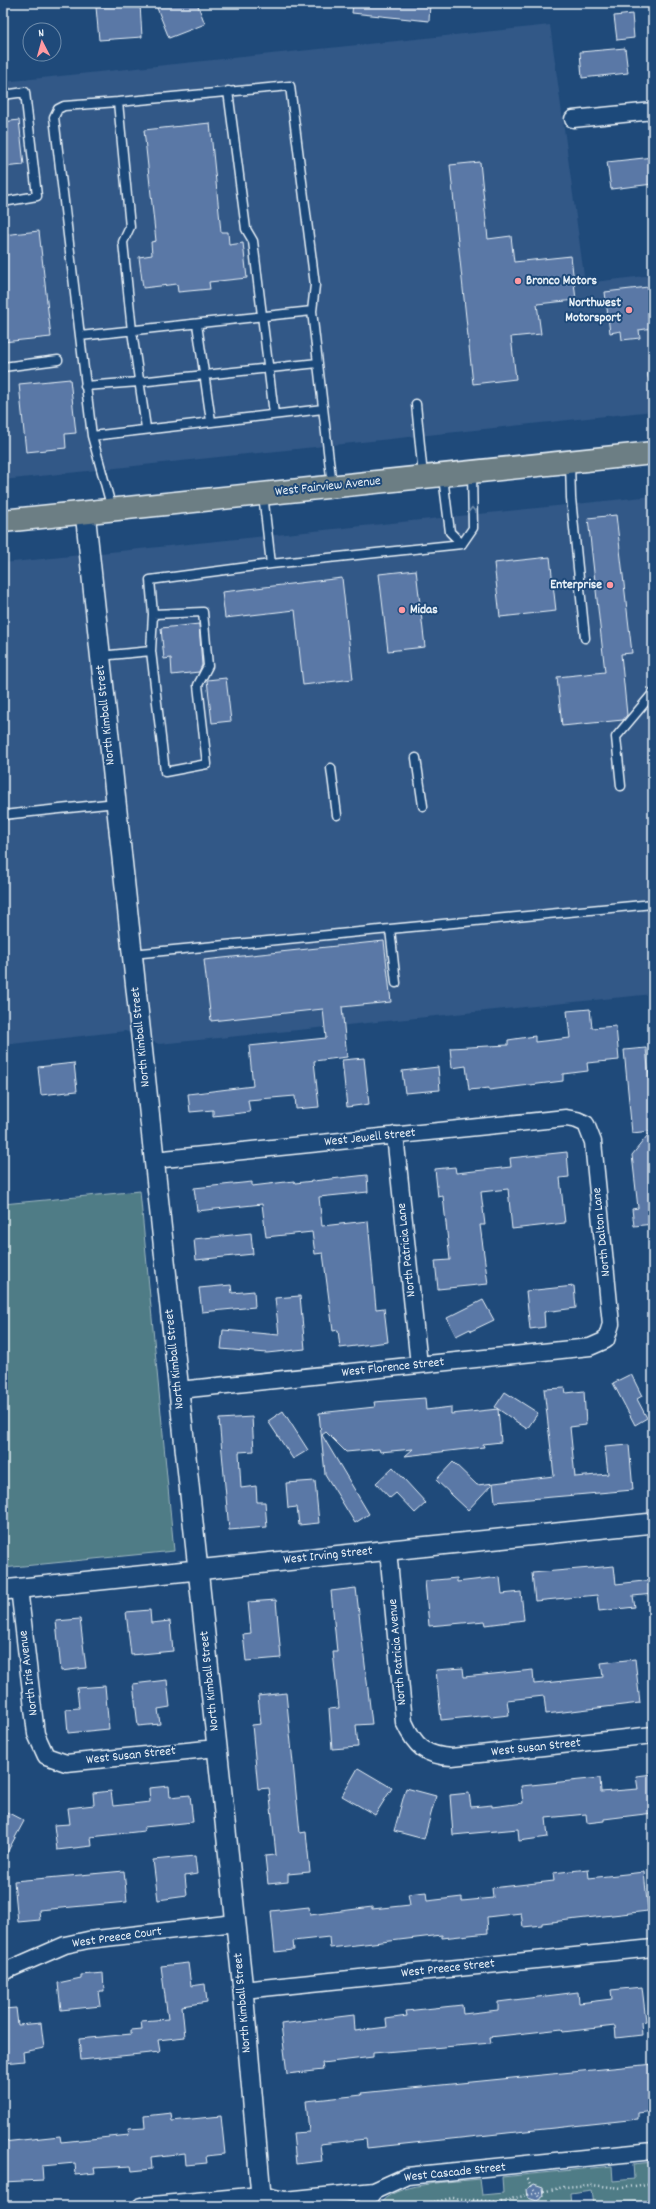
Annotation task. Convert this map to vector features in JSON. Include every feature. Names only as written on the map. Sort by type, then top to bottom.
[{"type":"main road","name":"West Fairview Avenue","points":[[3,521],[653,453]]},
{"type":"street","points":[[573,119],[653,111]]},
{"type":"street","name":"North Kimball Street","points":[[85,512],[243,1990],[262,2200]]},
{"type":"street","name":"West Jewell Street","points":[[154,1160],[566,1118],[577,1120],[586,1124]]},
{"type":"street","name":"North Dalton Lane","points":[[586,1124],[593,1142],[611,1324],[606,1340]]},
{"type":"street","name":"North Patricia Lane","points":[[395,1135],[419,1365]]},
{"type":"street","name":"West Florence Street","points":[[179,1390],[590,1347],[606,1340]]},
{"type":"street","name":"West Irving Street","points":[[11,1589],[653,1523]]},
{"type":"street","name":"North Patricia Avenue","points":[[388,1550],[404,1722],[410,1736],[421,1749]]},
{"type":"street","name":"North Iris Avenue","points":[[11,1589],[36,1734],[46,1756]]},
{"type":"street","name":"West Susan Street","points":[[421,1749],[438,1756],[452,1757],[653,1735]]},
{"type":"street","name":"West Susan Street","points":[[46,1756],[66,1763],[217,1748]]},
{"type":"street","name":"West Preece Court","points":[[3,1972],[65,1945],[88,1940],[235,1923]]},
{"type":"street","name":"West Preece Street","points":[[243,1990],[653,1948]]},
{"type":"street","name":"West Cascade Street","points":[[140,2206],[285,2200],[374,2191],[407,2176],[653,2151]]},
{"type":"street","points":[[367,2206],[368,2199],[374,2191]]},
{"type":"lane","points":[[112,509],[92,436],[85,386],[54,117],[58,109],[64,106],[290,86],[315,285],[312,311],[332,486]]},
{"type":"lane","points":[[228,91],[246,229],[254,241],[274,414]]},
{"type":"lane","points":[[3,95],[26,92],[37,196],[3,202]]},
{"type":"lane","points":[[118,102],[130,228],[123,242],[132,331],[146,428]]},
{"type":"lane","points":[[80,336],[312,311]]},
{"type":"lane","points":[[197,324],[211,421]]},
{"type":"lane","points":[[3,367],[58,360]]},
{"type":"lane","points":[[85,386],[204,376],[318,363]]},
{"type":"lane","points":[[416,404],[432,476],[450,532],[462,544]]},
{"type":"lane","points":[[92,436],[146,428],[323,409]]},
{"type":"lane","points":[[570,462],[571,498],[585,638]]},
{"type":"lane","points":[[153,614],[203,612],[208,666],[198,685],[207,764],[165,772],[151,651],[153,614],[150,580],[271,564],[462,544],[473,528],[472,472]]},
{"type":"lane","points":[[263,494],[271,564]]},
{"type":"lane","points":[[100,656],[151,651]]},
{"type":"lane","points":[[621,786],[616,737],[653,693]]},
{"type":"lane","points":[[416,758],[423,806]]},
{"type":"lane","points":[[331,768],[337,815]]},
{"type":"lane","points":[[3,815],[116,803]]},
{"type":"lane","points":[[132,954],[653,904]]},
{"type":"lane","points":[[390,929],[396,983]]},
{"type":"path","points":[[523,2165],[528,2182],[545,2206]]},
{"type":"path","points":[[414,2206],[453,2198],[497,2202],[579,2185],[622,2188],[653,2183]]},
{"type":"shaded area","points":[[550,25],[585,283],[653,275],[653,411],[3,480],[3,82]]},
{"type":"shaded area","points":[[653,496],[653,994],[159,1044],[125,1031],[3,1045],[3,563]]},
{"type":"green space","points":[[140,1191],[174,1551],[3,1568],[3,1204]]},
{"type":"green space","points":[[653,2162],[653,2200],[593,2206],[591,2190],[570,2193],[571,2206],[461,2206],[460,2203],[439,2206],[379,2206],[386,2198],[396,2192],[409,2188],[440,2183],[480,2179],[482,2195],[503,2193],[502,2177],[612,2166],[613,2181],[634,2179],[633,2164]]},
{"type":"building","points":[[155,3],[197,3],[205,24],[169,38]]},
{"type":"building","points":[[353,3],[430,3],[429,21],[352,13]]},
{"type":"building","points":[[140,4],[142,37],[99,40],[96,7]]},
{"type":"building","points":[[632,14],[634,38],[617,40],[614,16]]},
{"type":"building","points":[[625,48],[628,73],[582,78],[580,52]]},
{"type":"building","points":[[19,120],[24,165],[3,167],[3,122]]},
{"type":"building","points":[[210,123],[221,232],[228,232],[229,245],[243,243],[247,278],[209,282],[210,289],[178,292],[177,284],[143,288],[139,257],[152,255],[151,242],[156,241],[144,130]]},
{"type":"building","points":[[653,157],[653,184],[611,189],[607,162]]},
{"type":"building","name":"Bronco Motors","points":[[480,162],[488,239],[511,236],[514,262],[571,256],[576,300],[537,304],[541,334],[511,337],[516,379],[473,384],[450,165]]},
{"type":"building","points":[[39,231],[51,337],[3,342],[3,235]]},
{"type":"building","name":"Northwest Motorsport","points":[[648,287],[652,328],[639,330],[640,338],[622,340],[621,331],[610,333],[605,292]]},
{"type":"building","points":[[70,379],[76,433],[65,434],[66,448],[26,452],[19,384]]},
{"type":"building","points":[[616,515],[632,653],[621,654],[627,715],[623,720],[562,726],[557,677],[605,672],[588,518]]},
{"type":"building","points":[[550,557],[556,611],[500,617],[494,563]]},
{"type":"building","name":"Midas","points":[[416,570],[425,647],[388,651],[379,574]]},
{"type":"building","points":[[342,578],[353,679],[303,685],[295,610],[225,618],[222,592]]},
{"type":"building","points":[[199,624],[202,665],[199,672],[172,675],[171,658],[164,659],[161,628]]},
{"type":"building","points":[[226,678],[231,721],[212,723],[207,680]]},
{"type":"building","points":[[384,941],[391,1002],[342,1007],[347,1057],[314,1061],[319,1107],[296,1109],[295,1096],[248,1100],[250,1112],[213,1116],[213,1110],[190,1112],[188,1094],[253,1086],[249,1046],[326,1038],[323,1009],[211,1021],[204,960]]},
{"type":"building","points":[[590,1009],[592,1028],[616,1026],[619,1060],[587,1063],[588,1071],[563,1074],[563,1081],[489,1090],[489,1088],[469,1090],[466,1066],[452,1068],[450,1048],[508,1045],[508,1040],[535,1036],[535,1042],[570,1038],[567,1011]]},
{"type":"building","points":[[646,1048],[650,1087],[653,1086],[653,1224],[634,1226],[632,1209],[638,1208],[632,1155],[651,1131],[632,1133],[624,1050]]},
{"type":"building","points":[[364,1058],[369,1104],[347,1107],[342,1060]]},
{"type":"building","points":[[74,1063],[77,1091],[41,1095],[38,1067]]},
{"type":"building","points":[[438,1067],[440,1090],[405,1093],[402,1071]]},
{"type":"building","points":[[567,1152],[569,1177],[560,1178],[565,1223],[512,1229],[508,1189],[481,1192],[485,1225],[480,1225],[488,1284],[438,1289],[435,1261],[450,1260],[443,1196],[438,1197],[435,1169],[455,1167],[456,1173],[511,1167],[510,1158]]},
{"type":"building","points":[[367,1175],[368,1192],[319,1197],[322,1226],[368,1221],[376,1309],[384,1308],[388,1342],[340,1348],[338,1330],[333,1331],[323,1253],[315,1254],[312,1232],[266,1237],[262,1204],[197,1211],[194,1188],[252,1182],[252,1186],[294,1181],[295,1183]]},
{"type":"building","points":[[251,1233],[253,1254],[196,1260],[194,1239]]},
{"type":"building","points":[[231,1285],[232,1293],[254,1291],[255,1307],[202,1312],[199,1288]]},
{"type":"building","points":[[574,1286],[576,1308],[544,1312],[545,1327],[530,1329],[526,1291]]},
{"type":"building","points":[[300,1296],[305,1349],[267,1353],[221,1349],[223,1330],[279,1335],[275,1298]]},
{"type":"building","points":[[483,1300],[494,1320],[471,1331],[470,1329],[456,1336],[447,1318]]},
{"type":"building","points":[[631,1374],[642,1396],[637,1399],[647,1418],[635,1425],[613,1383]]},
{"type":"building","points":[[565,1388],[566,1393],[584,1391],[586,1425],[570,1427],[575,1477],[608,1474],[605,1447],[629,1445],[633,1490],[495,1502],[493,1483],[554,1476],[544,1389]]},
{"type":"building","points":[[505,1392],[538,1413],[527,1429],[495,1407]]},
{"type":"building","points":[[425,1398],[426,1410],[451,1407],[451,1414],[498,1409],[501,1442],[483,1444],[484,1447],[405,1456],[413,1449],[380,1452],[379,1449],[346,1452],[326,1432],[322,1435],[369,1514],[355,1523],[325,1474],[319,1413],[375,1407],[374,1402]]},
{"type":"building","points":[[283,1411],[308,1450],[293,1459],[268,1421]]},
{"type":"building","points":[[252,1417],[254,1451],[239,1452],[241,1488],[256,1486],[257,1502],[265,1502],[267,1527],[229,1530],[219,1419]]},
{"type":"building","points":[[453,1462],[477,1485],[493,1483],[468,1510],[436,1480]]},
{"type":"building","points":[[393,1467],[426,1503],[415,1513],[396,1493],[390,1498],[376,1483]]},
{"type":"building","points":[[315,1481],[319,1523],[299,1525],[297,1507],[288,1508],[286,1483]]},
{"type":"building","points":[[614,1566],[616,1584],[653,1580],[653,1594],[633,1596],[635,1607],[599,1611],[597,1595],[535,1601],[532,1573]]},
{"type":"building","points":[[500,1577],[502,1594],[521,1592],[524,1620],[486,1625],[485,1621],[429,1626],[425,1581],[457,1578],[457,1582]]},
{"type":"building","points":[[356,1588],[372,1724],[356,1725],[358,1747],[332,1749],[329,1709],[339,1708],[333,1652],[337,1652],[331,1591]]},
{"type":"building","points":[[276,1600],[281,1658],[246,1661],[243,1634],[251,1633],[248,1602]]},
{"type":"building","points":[[150,1610],[151,1623],[170,1621],[173,1651],[131,1655],[126,1612]]},
{"type":"building","points":[[80,1619],[86,1668],[61,1671],[56,1621]]},
{"type":"building","points":[[635,1659],[640,1703],[546,1714],[544,1696],[507,1700],[509,1715],[491,1717],[490,1715],[441,1720],[436,1670],[463,1668],[464,1677],[533,1670],[534,1684],[603,1677],[601,1663]]},
{"type":"building","points":[[167,1680],[170,1707],[158,1709],[160,1724],[138,1726],[133,1684]]},
{"type":"building","points":[[105,1686],[109,1729],[68,1733],[66,1709],[79,1708],[77,1688]]},
{"type":"building","points":[[286,1693],[300,1833],[306,1832],[310,1872],[288,1874],[288,1882],[268,1884],[265,1856],[276,1855],[269,1788],[258,1789],[252,1725],[261,1724],[258,1696]]},
{"type":"building","points":[[358,1768],[392,1788],[375,1815],[342,1796]]},
{"type":"building","points":[[653,1774],[653,1813],[604,1819],[604,1821],[587,1823],[586,1814],[546,1818],[548,1837],[519,1841],[518,1829],[453,1835],[450,1795],[469,1793],[471,1807],[492,1805],[492,1807],[523,1803],[521,1786],[600,1778],[601,1792],[638,1789],[636,1776]]},
{"type":"building","points":[[169,1786],[170,1797],[190,1795],[193,1822],[144,1827],[144,1831],[91,1837],[92,1846],[57,1850],[54,1825],[70,1824],[68,1808],[94,1805],[93,1793],[111,1791],[113,1806],[150,1802],[149,1788]]},
{"type":"building","points":[[406,1788],[436,1796],[424,1839],[394,1831]]},
{"type":"building","points":[[3,1810],[24,1821],[3,1860]]},
{"type":"building","points":[[195,1856],[197,1874],[185,1876],[187,1896],[158,1900],[153,1860]]},
{"type":"building","points":[[588,1869],[589,1878],[644,1872],[648,1911],[542,1923],[542,1925],[523,1927],[521,1913],[487,1917],[488,1933],[442,1938],[442,1935],[330,1948],[329,1937],[293,1941],[294,1950],[275,1952],[271,1911],[309,1907],[310,1915],[372,1907],[372,1909],[410,1905],[408,1894],[426,1892],[427,1901],[462,1897],[462,1901],[493,1898],[492,1888],[554,1881],[553,1873]]},
{"type":"building","points":[[124,1871],[127,1902],[39,1910],[40,1920],[18,1922],[14,1881]]},
{"type":"building","points":[[188,1963],[191,1986],[205,1984],[207,2002],[182,2006],[185,2037],[158,2040],[160,2052],[81,2060],[79,2039],[131,2034],[131,2030],[142,2029],[141,2021],[168,2019],[161,1966]]},
{"type":"building","points":[[103,1973],[104,1991],[99,1991],[101,2006],[61,2010],[58,1983],[81,1978],[81,1975]]},
{"type":"building","points":[[642,1987],[646,2021],[641,2022],[642,2035],[616,2038],[615,2026],[563,2032],[562,2029],[490,2037],[491,2043],[373,2053],[373,2057],[322,2063],[323,2070],[287,2074],[281,2024],[354,2015],[355,2031],[387,2027],[386,2019],[407,2016],[406,2011],[462,2005],[463,2014],[498,2010],[498,2002],[578,1992],[579,2003],[612,1999],[611,1990]]},
{"type":"building","points":[[16,2008],[18,2025],[41,2023],[44,2048],[23,2052],[24,2061],[4,2063],[3,2009]]},
{"type":"building","points":[[653,2064],[653,2111],[638,2113],[638,2119],[367,2148],[366,2139],[320,2144],[322,2161],[296,2164],[293,2133],[309,2132],[306,2101],[362,2095],[361,2093]]},
{"type":"building","points":[[171,2113],[172,2121],[221,2116],[225,2154],[206,2156],[207,2163],[186,2165],[185,2153],[151,2157],[152,2169],[132,2171],[131,2166],[94,2168],[95,2173],[76,2175],[75,2163],[42,2166],[43,2180],[3,2182],[3,2142],[60,2136],[61,2142],[129,2135],[128,2129],[145,2128],[144,2116]]},
{"type":"building","points":[[534,2184],[543,2187],[544,2196],[537,2201],[528,2198],[527,2189]]},
{"type":"place","name":"Bronco Motors","points":[[518,281]]},
{"type":"place","name":"Northwest Motorsport","points":[[629,310]]},
{"type":"place","name":"Enterprise","points":[[610,585]]},
{"type":"place","name":"Midas","points":[[402,610]]}]
